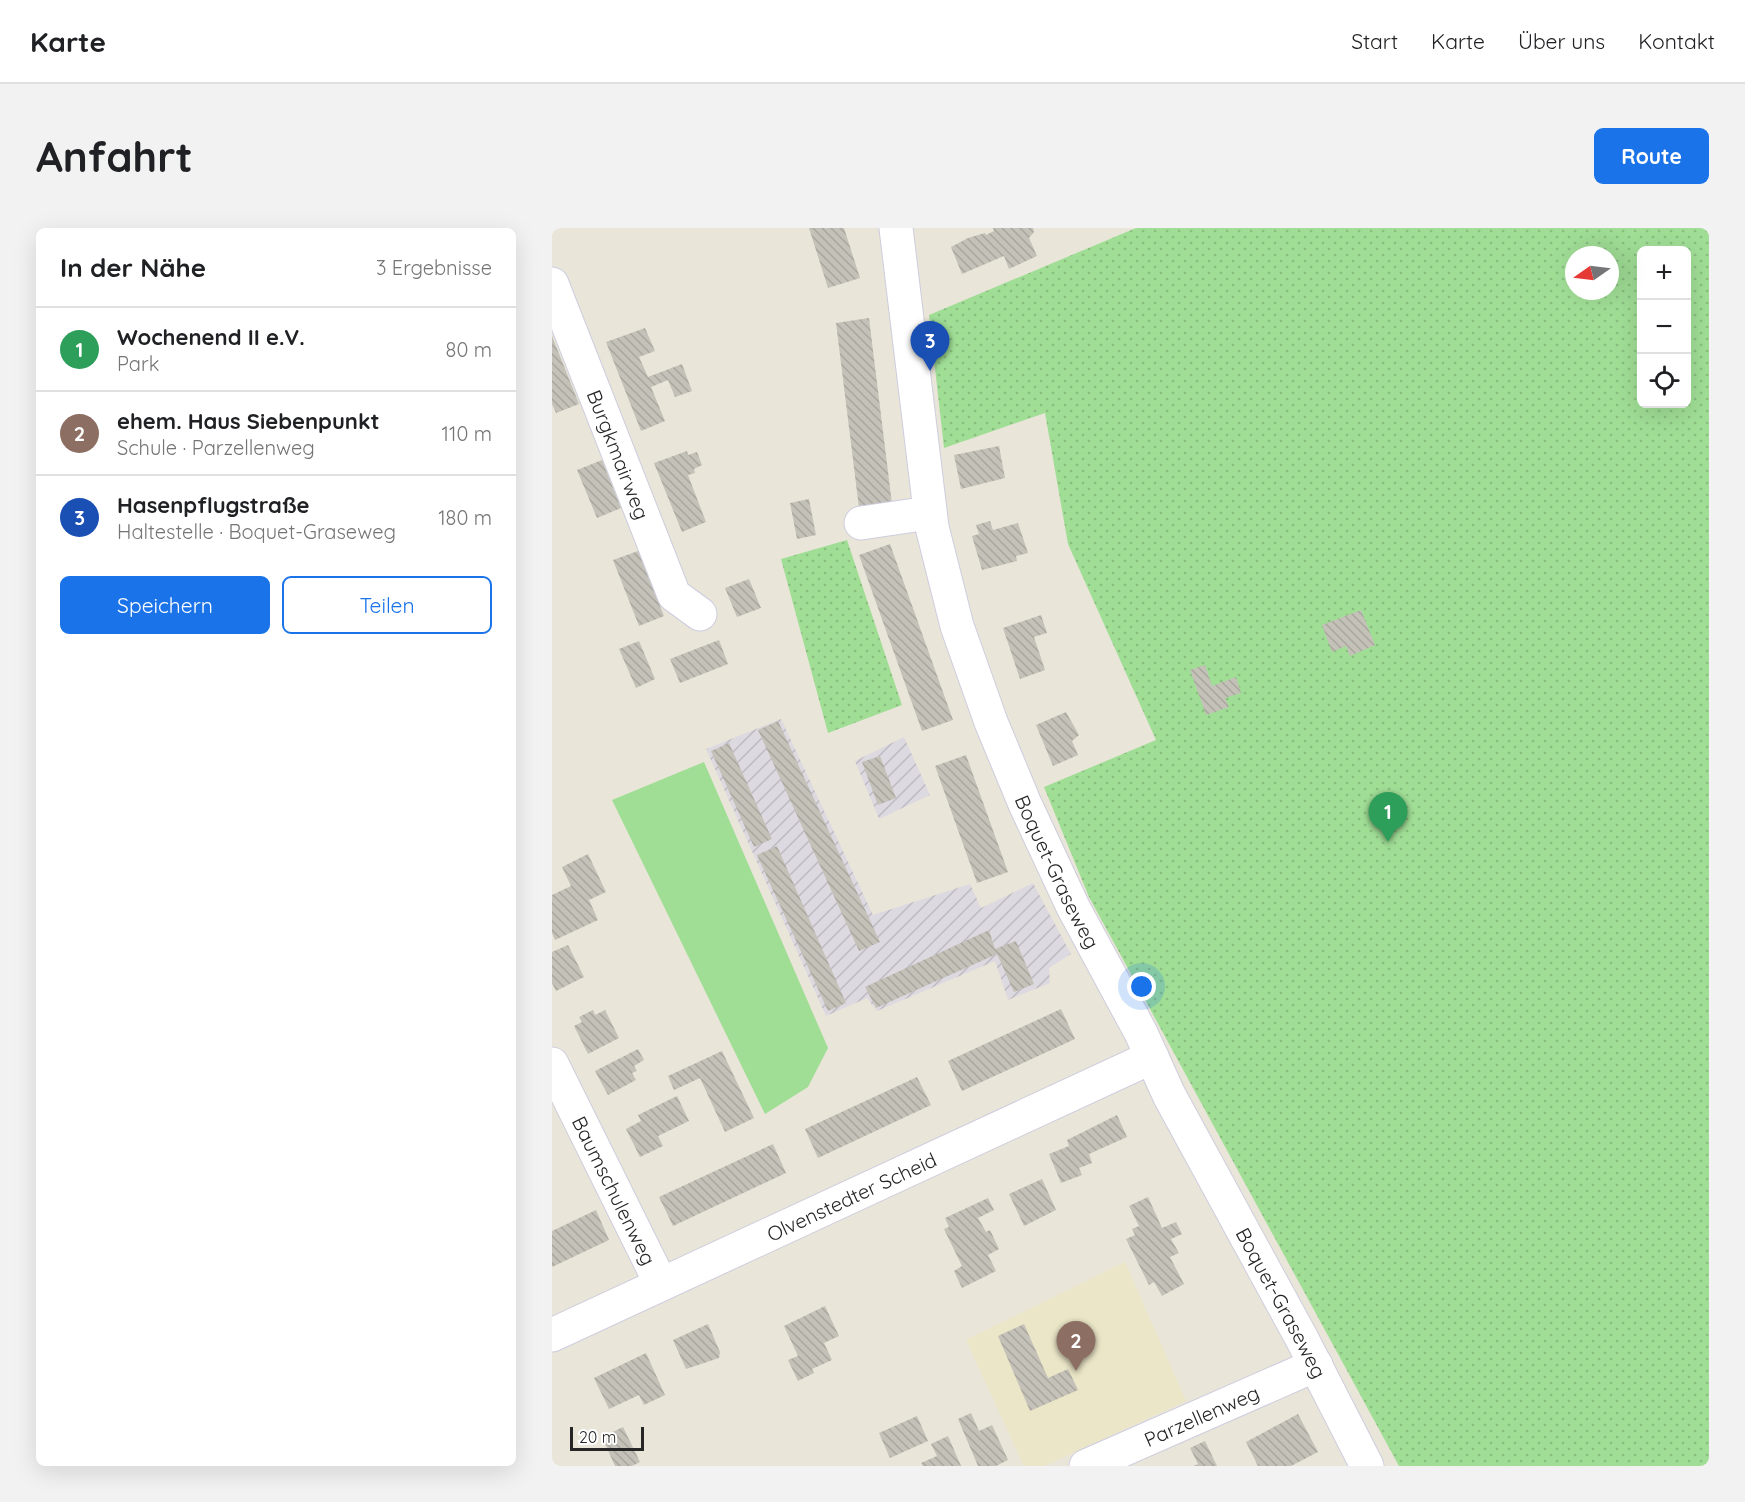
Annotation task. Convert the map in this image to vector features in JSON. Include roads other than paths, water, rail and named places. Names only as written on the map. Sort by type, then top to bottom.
[{"type":"street","name":"Boquet-Graseweg","points":[[896,228],[905,286],[929,513],[957,626],[1021,794],[1073,907],[1152,1057],[1169,1095],[1316,1365],[1367,1466]]},
{"type":"street","name":"Burgkmairweg","points":[[552,284],[674,595],[700,615]]},
{"type":"street","points":[[861,523],[929,513]]},
{"type":"street","name":"Olvenstedter Scheid","points":[[552,1335],[1152,1057]]},
{"type":"street","name":"Baumschulenweg","points":[[552,1064],[661,1284]]},
{"type":"street","name":"Parzellenweg","points":[[1086,1466],[1316,1365]]},
{"type":"place","name":"Hasenpflugstraße","points":[[930,371]]},
{"type":"place","name":"Wochenend II e.V.","points":[[1388,842]]},
{"type":"place","name":"ehem. Haus Siebenpunkt","points":[[1076,1371]]}]
